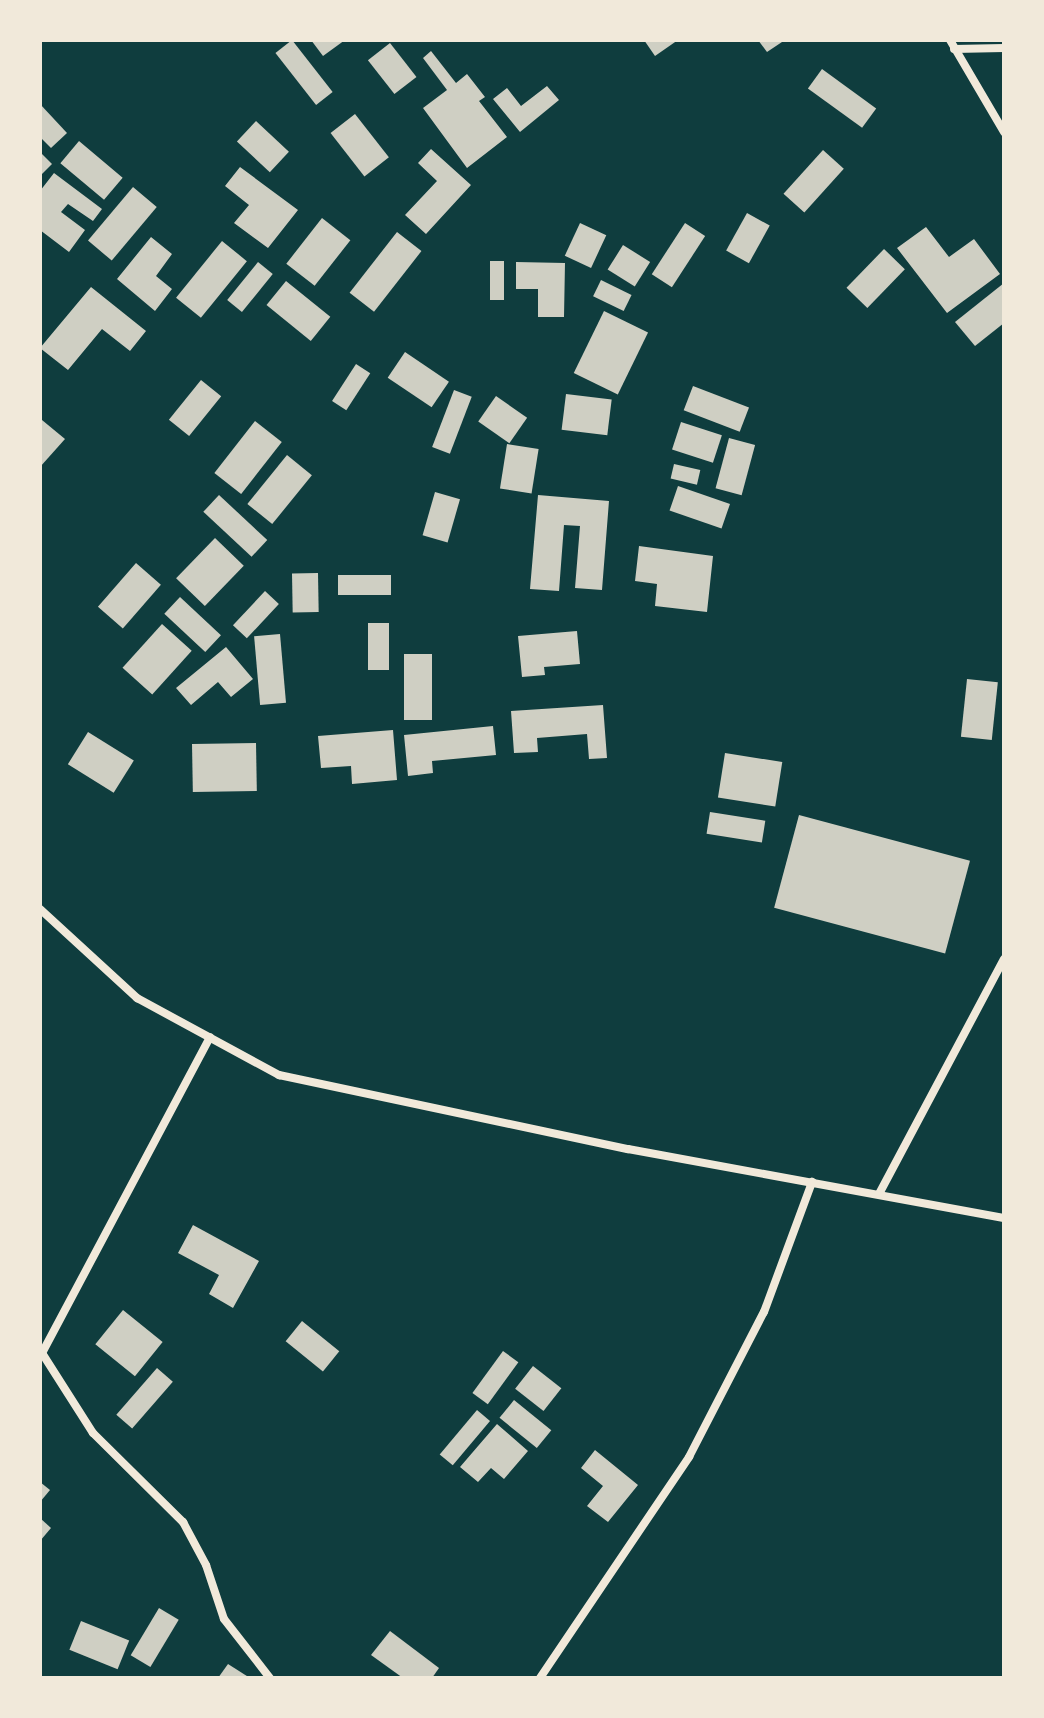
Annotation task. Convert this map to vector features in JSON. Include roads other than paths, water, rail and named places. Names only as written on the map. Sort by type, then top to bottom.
[{"type":"street","points":[[952,44],[1004,48]]},
{"type":"street","points":[[952,44],[1004,132]]},
{"type":"street","points":[[40,909],[137,998],[279,1075],[1004,1218]]},
{"type":"street","points":[[879,1194],[942,1084],[1004,959]]},
{"type":"street","points":[[210,1037],[41,1355],[93,1433],[183,1522],[206,1565],[224,1619],[270,1678]]},
{"type":"street","points":[[540,1678],[689,1457],[764,1312],[812,1182]]}]
